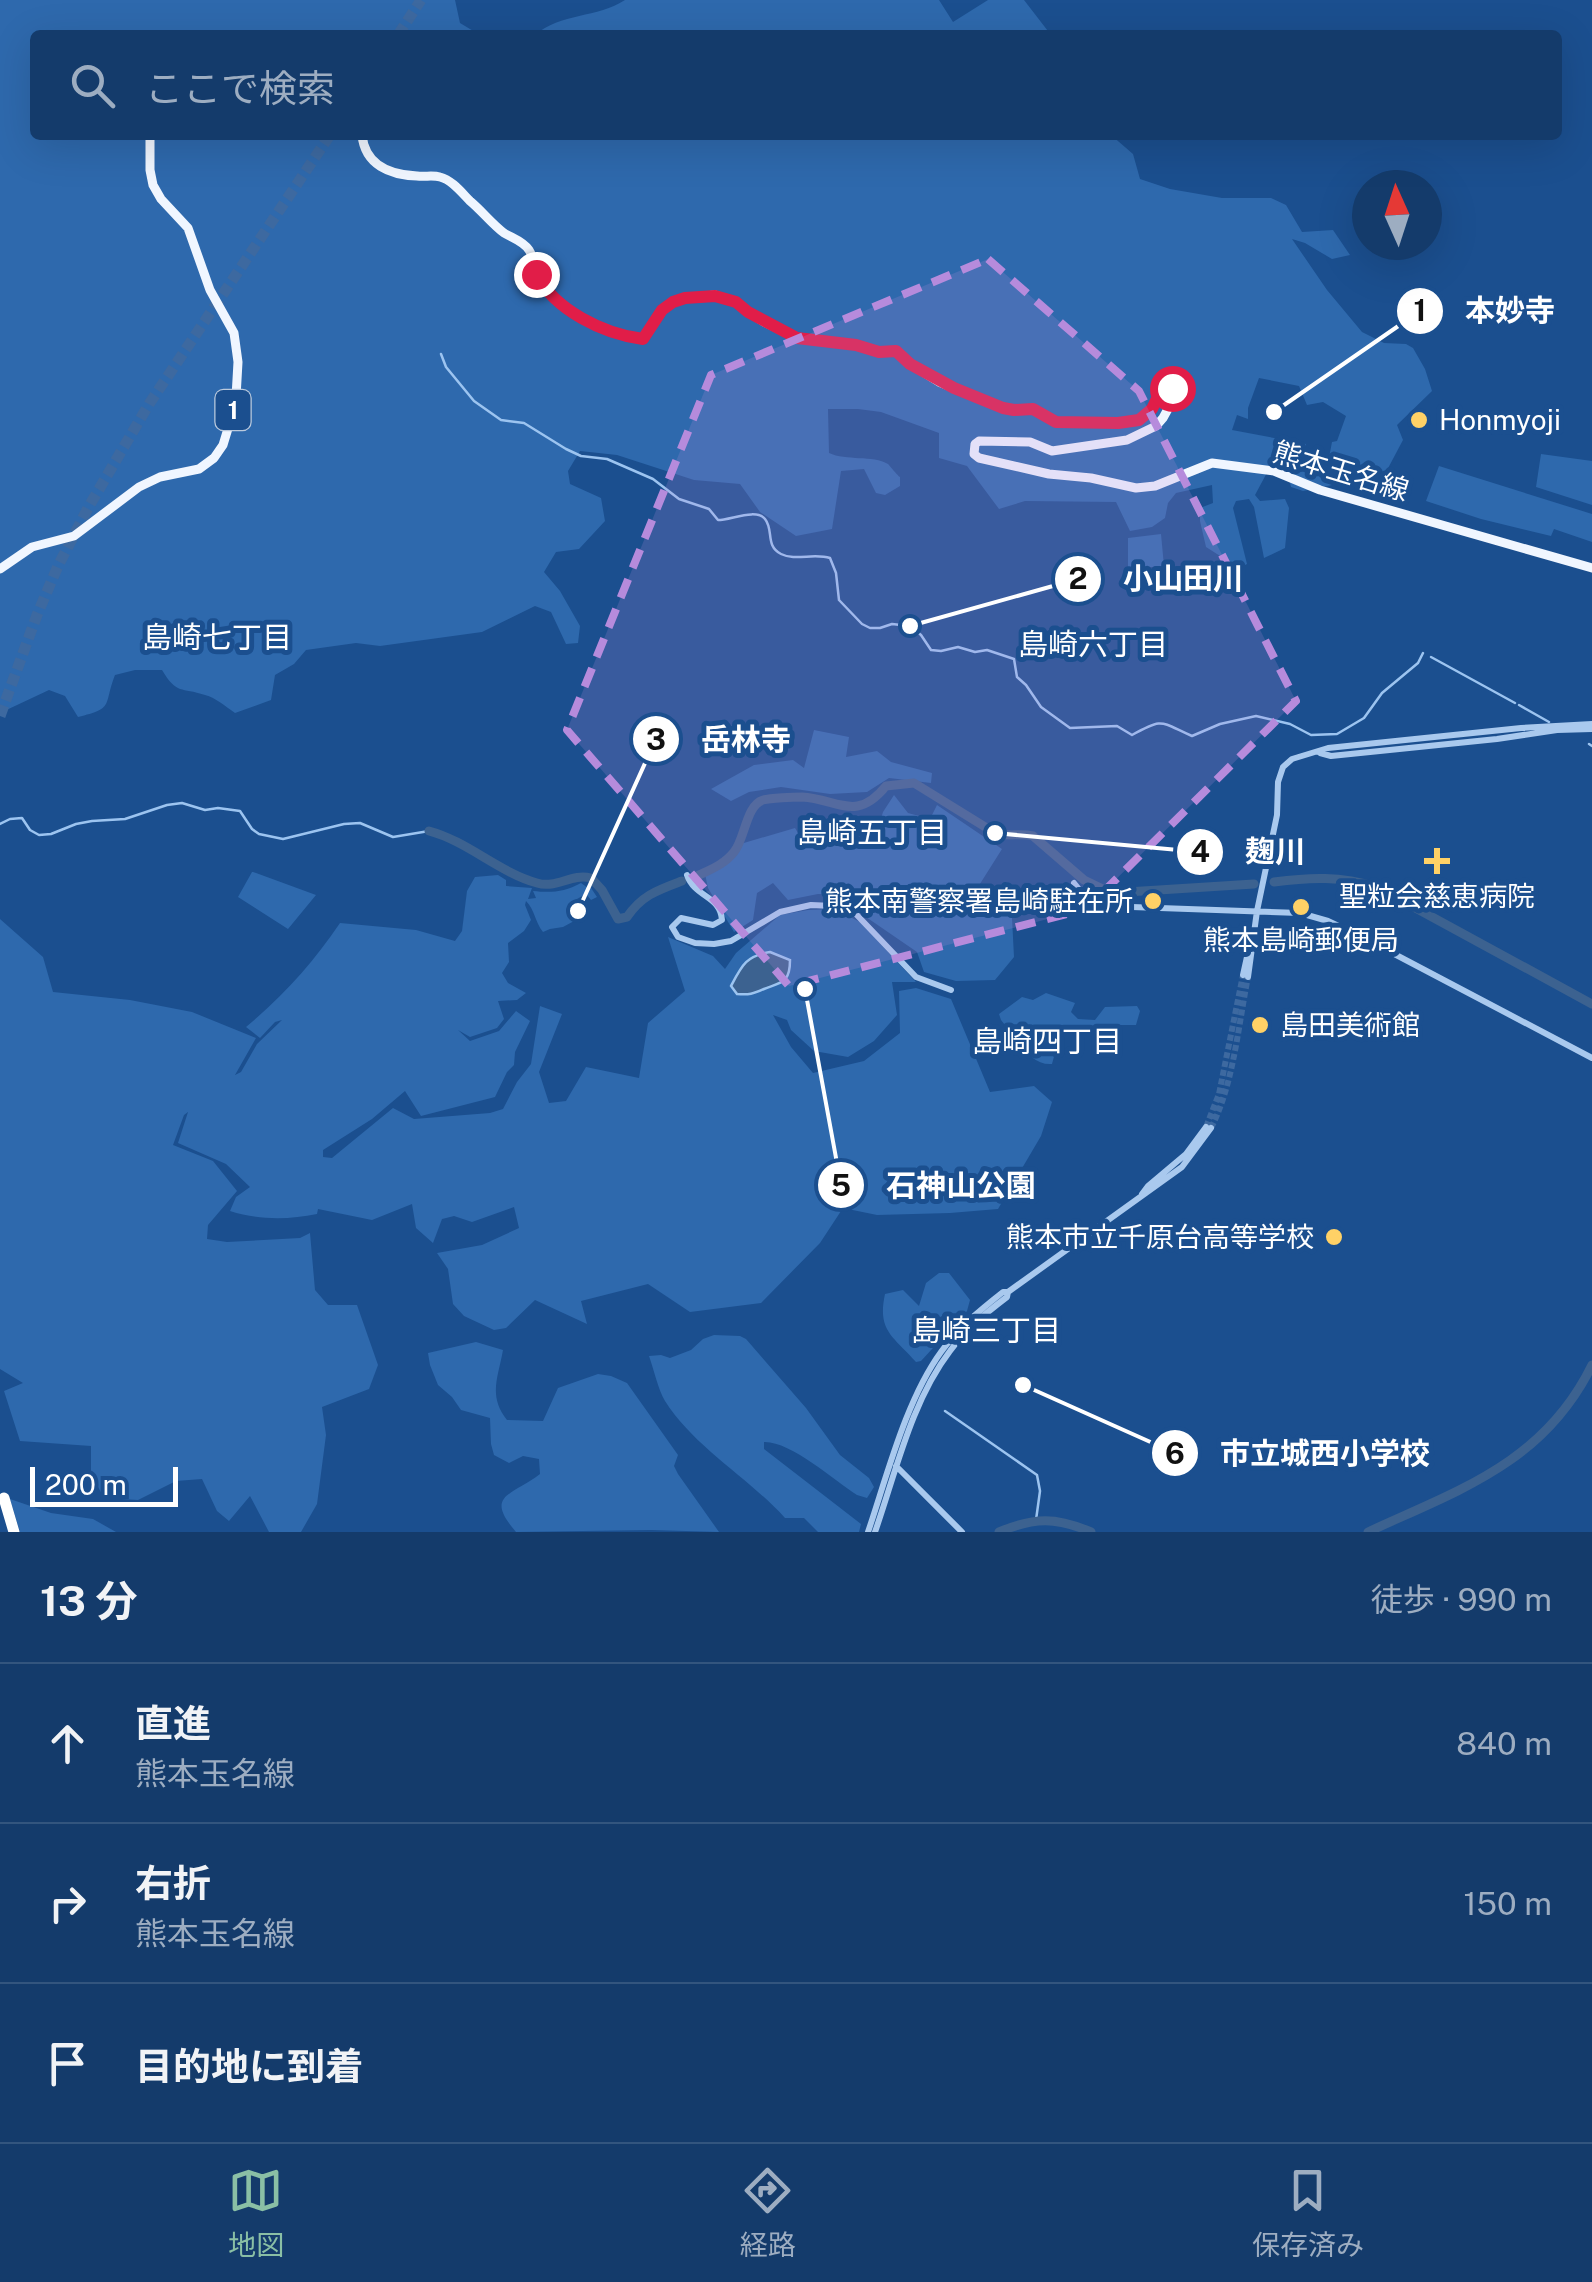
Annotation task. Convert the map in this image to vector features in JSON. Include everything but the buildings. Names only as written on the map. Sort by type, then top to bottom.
[{"type":"highway","points":[[4,1498],[14,1532]]},
{"type":"main road","name":"1","points":[[0,569],[32,547],[74,536],[150,481],[207,465],[223,445],[236,397],[237,346],[230,324],[210,290],[188,228],[152,186],[150,140]]},
{"type":"main road","name":"熊本玉名線","points":[[363,140],[370,159],[381,168],[448,180],[498,228],[523,244],[541,283],[562,303],[584,319],[622,335],[643,339],[662,310],[673,302],[715,296],[736,302],[797,338],[856,345],[879,352],[896,351],[910,364],[954,388],[1003,408],[1033,409],[1056,422],[1139,420],[1152,409],[1166,385],[1172,388],[1174,398],[1163,418],[1156,426],[1127,440],[1052,451],[1030,442],[986,440],[975,444],[974,454],[1036,471],[1136,488],[1155,486],[1212,463],[1274,471],[1320,490],[1592,568]]},
{"type":"street","points":[[1246,976],[1272,840],[1280,774],[1292,759],[1318,752],[1331,756],[1390,746],[1590,727]]},
{"type":"street","points":[[687,875],[697,892],[716,904],[722,920],[713,925],[681,918],[672,927],[678,937],[695,943],[731,941],[780,912],[810,904],[833,906],[854,912],[916,977],[951,990]]},
{"type":"street","points":[[1074,883],[1086,898],[1104,906],[1300,913],[1328,920],[1592,1058]]},
{"type":"street","points":[[872,1532],[909,1424],[941,1352],[1003,1292],[1182,1167],[1208,1127]]},
{"type":"street","points":[[894,1465],[962,1532]]},
{"type":"highlighted area","points":[[988,259],[1139,391],[1296,701],[1086,909],[789,986],[567,730],[711,375]]},
{"type":"shaded area","points":[[0,0],[455,0],[460,23],[472,30],[30,30],[30,140],[1117,140],[1133,154],[1140,179],[1222,198],[1271,198],[1286,205],[1302,232],[1333,230],[1350,255],[1332,259],[1292,239],[1362,332],[1384,343],[1413,348],[1432,391],[1397,425],[1403,440],[1386,472],[1381,474],[1359,464],[1336,473],[1332,485],[1303,491],[1291,487],[1287,471],[1270,467],[1255,495],[1260,501],[1285,499],[1289,508],[1285,548],[1264,558],[1254,507],[1249,499],[1236,501],[1233,508],[1247,564],[1239,568],[1206,547],[1200,508],[1213,503],[1212,485],[1176,493],[1168,503],[1165,518],[1152,527],[1130,531],[1116,502],[1025,501],[999,509],[967,466],[939,458],[939,433],[881,412],[828,409],[829,453],[888,464],[900,477],[900,486],[885,495],[876,493],[864,469],[841,471],[832,529],[796,536],[760,512],[740,484],[694,480],[617,455],[580,451],[568,471],[570,484],[601,498],[605,521],[579,549],[556,552],[544,572],[580,626],[578,643],[566,644],[551,612],[535,606],[482,632],[380,646],[356,643],[306,650],[294,664],[275,675],[271,700],[235,713],[209,696],[176,687],[162,670],[115,675],[103,708],[78,717],[65,696],[49,690],[0,713]],"holes":[[[1259,378],[1299,386],[1307,405],[1323,402],[1346,416],[1337,441],[1332,442],[1328,463],[1304,458],[1306,444],[1232,430],[1237,415],[1248,419]]]},
{"type":"shaded area","points":[[625,0],[939,0],[953,22],[988,0],[1024,0],[1047,30],[542,30]]},
{"type":"shaded area","points":[[1541,454],[1592,461],[1592,505],[1536,487]]},
{"type":"shaded area","points":[[1439,466],[1592,514],[1592,542],[1554,529],[1551,536],[1481,519],[1426,501]]},
{"type":"shaded area","points":[[1161,534],[1164,566],[1128,569],[1128,538]]},
{"type":"shaded area","points":[[814,730],[849,737],[846,757],[877,751],[891,762],[932,773],[931,783],[889,778],[867,792],[830,794],[781,787],[749,792],[731,801],[711,789],[754,765],[793,760],[804,768]]},
{"type":"shaded area","points":[[894,795],[908,813],[930,819],[937,805],[1002,849],[978,887],[1012,918],[1014,957],[995,980],[956,981],[924,972],[917,952],[866,917],[857,895],[818,894],[788,900],[773,883],[757,893],[753,920],[734,932],[708,888],[705,874],[737,845],[795,828],[803,841],[856,835],[859,848],[874,841],[883,812]]},
{"type":"shaded area","points":[[252,872],[316,895],[288,929],[238,897]]},
{"type":"shaded area","points":[[498,875],[506,880],[506,886],[532,888],[528,899],[536,898],[533,891],[558,891],[581,883],[597,897],[591,900],[586,894],[568,904],[576,920],[543,932],[526,901],[531,920],[508,943],[509,962],[502,973],[508,983],[526,993],[517,1000],[498,1001],[504,1019],[497,1028],[470,1037],[458,1030],[470,1041],[499,1031],[516,1011],[530,1021],[515,1052],[514,1065],[495,1097],[421,1116],[405,1091],[372,1119],[323,1150],[323,1157],[332,1158],[393,1108],[414,1119],[503,1109],[531,1064],[540,1006],[562,1014],[539,1072],[549,1103],[566,1101],[586,1067],[639,1078],[648,1023],[685,991],[668,937],[713,956],[725,969],[736,953],[780,915],[834,909],[860,922],[916,982],[892,982],[897,1015],[874,1041],[848,1057],[814,1051],[791,1030],[787,1020],[773,1015],[791,1047],[813,1073],[864,1061],[900,1033],[899,991],[916,988],[951,999],[990,1092],[1034,1086],[1052,1102],[1041,1136],[998,1209],[877,1215],[843,1208],[820,1243],[761,1303],[690,1312],[648,1284],[581,1301],[587,1324],[535,1300],[506,1328],[494,1330],[464,1316],[453,1304],[448,1269],[437,1253],[482,1245],[519,1228],[514,1207],[472,1222],[454,1216],[442,1219],[433,1243],[416,1228],[412,1204],[372,1220],[318,1209],[317,1214],[284,1218],[230,1211],[236,1197],[250,1187],[226,1164],[178,1143],[188,1112],[173,1145],[213,1161],[237,1191],[208,1225],[207,1239],[227,1242],[300,1238],[310,1233],[315,1290],[328,1305],[357,1305],[378,1365],[369,1389],[322,1407],[326,1435],[317,1504],[301,1532],[269,1532],[250,1496],[229,1521],[217,1511],[202,1479],[176,1481],[138,1500],[104,1498],[91,1474],[91,1446],[20,1441],[4,1391],[23,1383],[0,1369],[0,919],[43,957],[53,992],[130,1000],[192,1012],[256,1038],[235,1075],[241,1072],[257,1044],[282,1020],[260,1038],[246,1027],[297,978],[340,923],[416,930],[455,941],[462,931],[467,891],[475,877]]},
{"type":"shaded area","points":[[770,952],[790,960],[787,977],[757,992],[737,994],[731,986],[742,967],[755,956]]},
{"type":"shaded area","points":[[1046,993],[1075,1003],[1071,1012],[1078,1019],[1095,1020],[1105,1007],[1137,1006],[1140,1011],[1136,1025],[1106,1025],[1060,1034],[1052,1064],[1044,1063],[1023,1049],[999,1014],[1022,997],[1033,1000]]},
{"type":"shaded area","points":[[939,1273],[949,1273],[970,1300],[967,1311],[916,1362],[885,1325],[885,1294],[903,1290],[919,1306],[926,1283]]},
{"type":"shaded area","points":[[714,1335],[746,1339],[806,1408],[840,1455],[869,1478],[874,1487],[867,1498],[799,1454],[764,1442],[764,1449],[861,1524],[859,1532],[818,1532],[804,1518],[785,1518],[677,1418],[663,1396],[649,1356],[670,1358]]},
{"type":"shaded area","points":[[476,1342],[503,1350],[496,1395],[507,1420],[543,1421],[558,1388],[598,1374],[627,1383],[678,1455],[674,1466],[678,1474],[719,1532],[516,1532],[502,1510],[502,1503],[511,1492],[540,1474],[539,1459],[523,1456],[509,1463],[494,1455],[490,1418],[461,1410],[438,1385],[430,1365],[428,1353]]},
{"type":"shaded area","points":[[10,1499],[51,1513],[93,1519],[116,1532],[20,1532]]},
{"type":"waterway","points":[[441,354],[446,367],[474,401],[501,420],[524,423],[581,456],[607,459],[653,479],[679,499],[709,509],[718,520],[750,514],[761,516],[768,523],[773,547],[781,554],[830,558],[839,600],[862,624],[870,628],[910,626],[931,650],[987,650],[1014,659],[1017,677],[1041,707],[1070,728],[1117,726],[1132,735],[1162,724],[1192,736],[1220,724],[1256,716],[1290,724],[1311,735],[1337,734],[1364,718],[1382,693],[1418,663],[1423,653]]},
{"type":"waterway","points":[[1431,657],[1515,703]]},
{"type":"waterway","points":[[1519,705],[1549,722]]},
{"type":"waterway","points":[[695,877],[730,857],[753,808],[763,800],[802,797],[856,806],[865,804],[886,786],[914,783],[995,833],[1033,836],[1084,880],[1111,893],[1254,884]]},
{"type":"waterway","points":[[0,824],[22,818],[39,835],[51,834],[76,824],[125,819],[182,803],[205,810],[240,811],[259,834],[283,839],[360,823],[393,837],[429,831]]},
{"type":"waterway","points":[[429,831],[537,883],[591,878],[618,919],[627,917],[651,894],[682,881]]},
{"type":"waterway","points":[[1274,882],[1325,878],[1377,887],[1592,1004]]},
{"type":"waterway","points":[[1368,1532],[1466,1487],[1524,1450],[1550,1427],[1592,1365]]},
{"type":"waterway","points":[[945,1411],[1037,1475],[1040,1491],[1036,1520]]},
{"type":"waterway","points":[[999,1532],[1045,1521],[1091,1532]]},
{"type":"tunnel","points":[[401,30],[421,0]]},
{"type":"tunnel","points":[[0,716],[37,615],[88,508],[149,404],[327,140]]},
{"type":"tunnel","points":[[1206,1127],[1219,1094],[1243,975]]},
{"type":"tunnel","points":[[1211,1128],[1230,1073],[1248,977]]},
{"type":"place","name":"本妙寺","points":[[1274,412]]},
{"type":"place","name":"Honmyoji","points":[[1419,420]]},
{"type":"place","name":"小山田川","points":[[910,626]]},
{"type":"place","name":"麹川","points":[[995,833]]},
{"type":"place","name":"聖粒会慈恵病院","points":[[1437,861]]},
{"type":"place","name":"熊本南警察署島崎駐在所","points":[[1153,901]]},
{"type":"place","name":"熊本島崎郵便局","points":[[1301,907]]},
{"type":"place","name":"岳林寺","points":[[578,911]]},
{"type":"place","name":"石神山公園","points":[[805,989]]},
{"type":"place","name":"島田美術館","points":[[1260,1025]]},
{"type":"place","name":"熊本市立千原台高等学校","points":[[1334,1237]]},
{"type":"place","name":"市立城西小学校","points":[[1023,1385]]},
{"type":"district","name":"島崎七丁目","points":[[217,638]]},
{"type":"district","name":"島崎六丁目","points":[[1093,645]]},
{"type":"district","name":"島崎五丁目","points":[[872,833]]},
{"type":"district","name":"島崎四丁目","points":[[1047,1042]]},
{"type":"district","name":"島崎三丁目","points":[[986,1331]]},
{"type":"route","points":[[536,274],[576,314],[622,335],[643,339],[662,310],[673,302],[698,296],[725,297],[797,338],[856,345],[879,352],[896,351],[940,382],[1003,408],[1033,409],[1056,422],[1139,420],[1152,409],[1162,388],[1172,388]]}]
